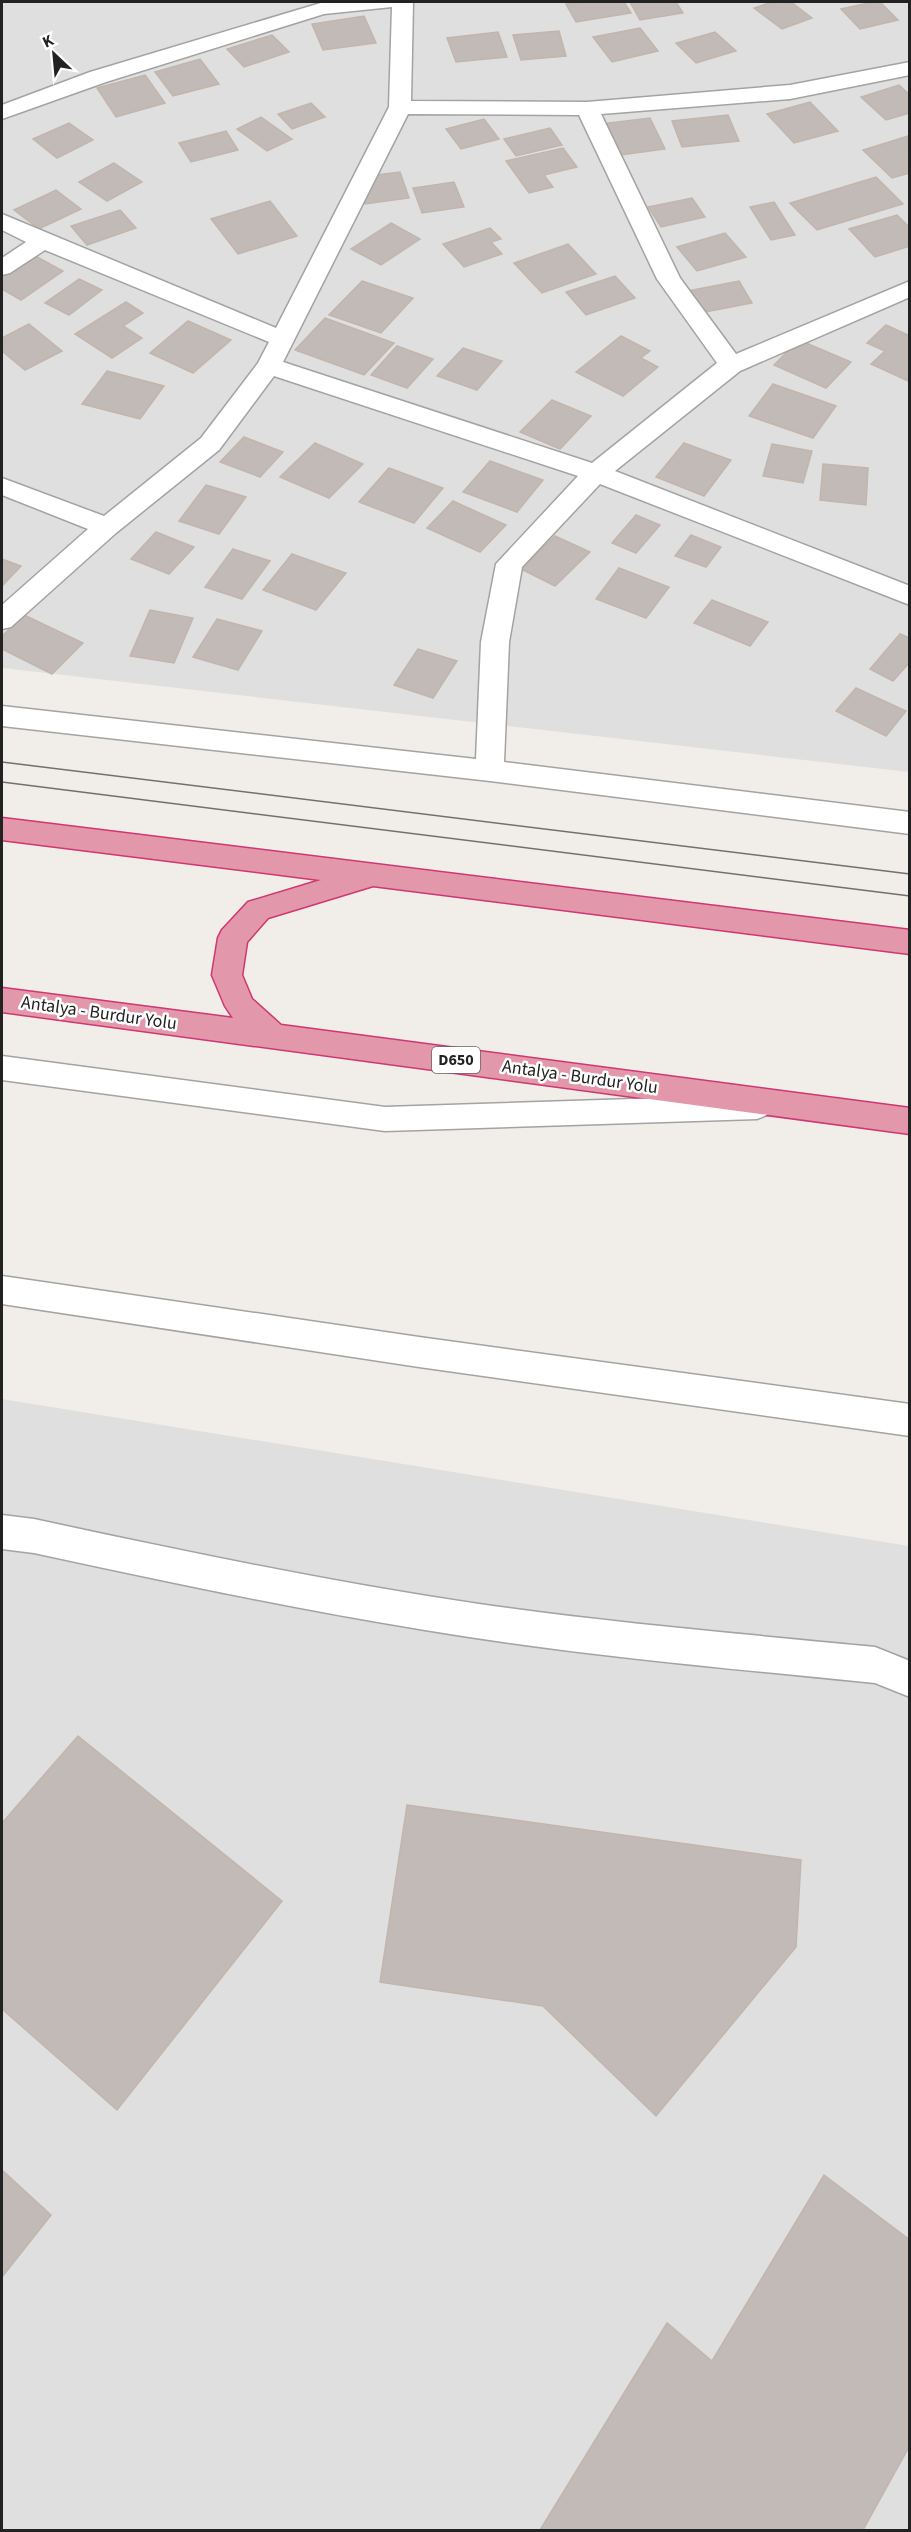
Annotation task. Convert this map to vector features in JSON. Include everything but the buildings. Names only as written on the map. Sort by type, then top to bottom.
[{"type":"highway","points":[[2,829],[909,942]]},
{"type":"highway","points":[[273,1036],[240,1005],[227,975],[233,938],[258,910],[376,876]]},
{"type":"highway","name":"Antalya - Burdur Yolu","points":[[2,1000],[909,1121]]},
{"type":"street","points":[[2,112],[98,77],[322,8],[386,2]]},
{"type":"street","points":[[2,620],[107,527],[210,444],[269,366],[400,107],[403,2]]},
{"type":"street","points":[[400,107],[587,109],[790,92],[909,68]]},
{"type":"street","points":[[587,109],[669,279],[731,365]]},
{"type":"street","points":[[2,221],[43,241],[282,339]]},
{"type":"street","points":[[2,268],[43,241]]},
{"type":"street","points":[[490,771],[495,642],[509,564],[596,473],[731,365],[909,288]]},
{"type":"street","points":[[269,366],[596,473],[909,596]]},
{"type":"street","points":[[2,486],[107,527]]},
{"type":"street","points":[[2,716],[490,771],[909,823]]},
{"type":"street","points":[[2,1290],[419,1352],[909,1420]]},
{"type":"street","points":[[2,1532],[34,1536],[258,1583],[426,1613],[581,1634],[875,1665],[909,1679]]},
{"type":"lane","points":[[2,1068],[385,1119],[794,1106]]},
{"type":"shaded area","points":[[2,2],[909,2],[909,772],[2,668]]},
{"type":"shaded area","points":[[2,1399],[909,1546],[909,2530],[2,2530]]},
{"type":"tram line","points":[[2,762],[910,874]]},
{"type":"tram line","points":[[2,782],[910,896]]}]
